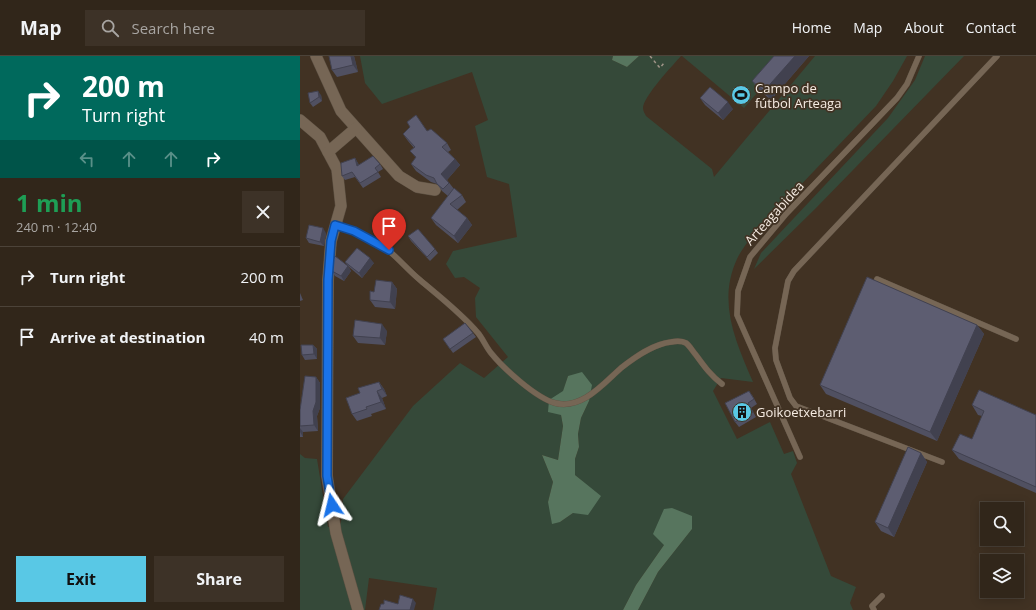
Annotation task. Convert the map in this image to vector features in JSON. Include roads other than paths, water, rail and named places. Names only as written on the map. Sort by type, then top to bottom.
[{"type":"street","points":[[316,56],[341,112],[399,176],[417,187],[435,190]]},
{"type":"street","points":[[300,120],[320,137],[337,168],[340,206],[331,241],[328,280],[327,476],[336,533],[358,610]]},
{"type":"street","points":[[328,152],[356,128]]},
{"type":"lane","name":"Arteagabidea","points":[[800,457],[737,315],[738,291],[750,257],[786,214],[898,98],[907,84],[919,56]]},
{"type":"lane","points":[[942,462],[796,406],[790,398],[776,360],[775,348],[788,281],[794,271],[997,56]]},
{"type":"lane","points":[[335,225],[354,231],[389,250],[412,273],[451,306],[478,334],[491,353],[502,365],[532,391],[555,403],[568,404],[583,400],[594,393],[636,357],[666,342],[678,341],[687,344],[707,370],[722,384]]},
{"type":"lane","points":[[877,279],[1016,339]]},
{"type":"lane","points":[[874,610],[872,606],[882,596]]},
{"type":"place","name":"Campo de fútbol Arteaga","points":[[741,95]]},
{"type":"place","name":"Goikoetxebarri","points":[[742,412]]}]
